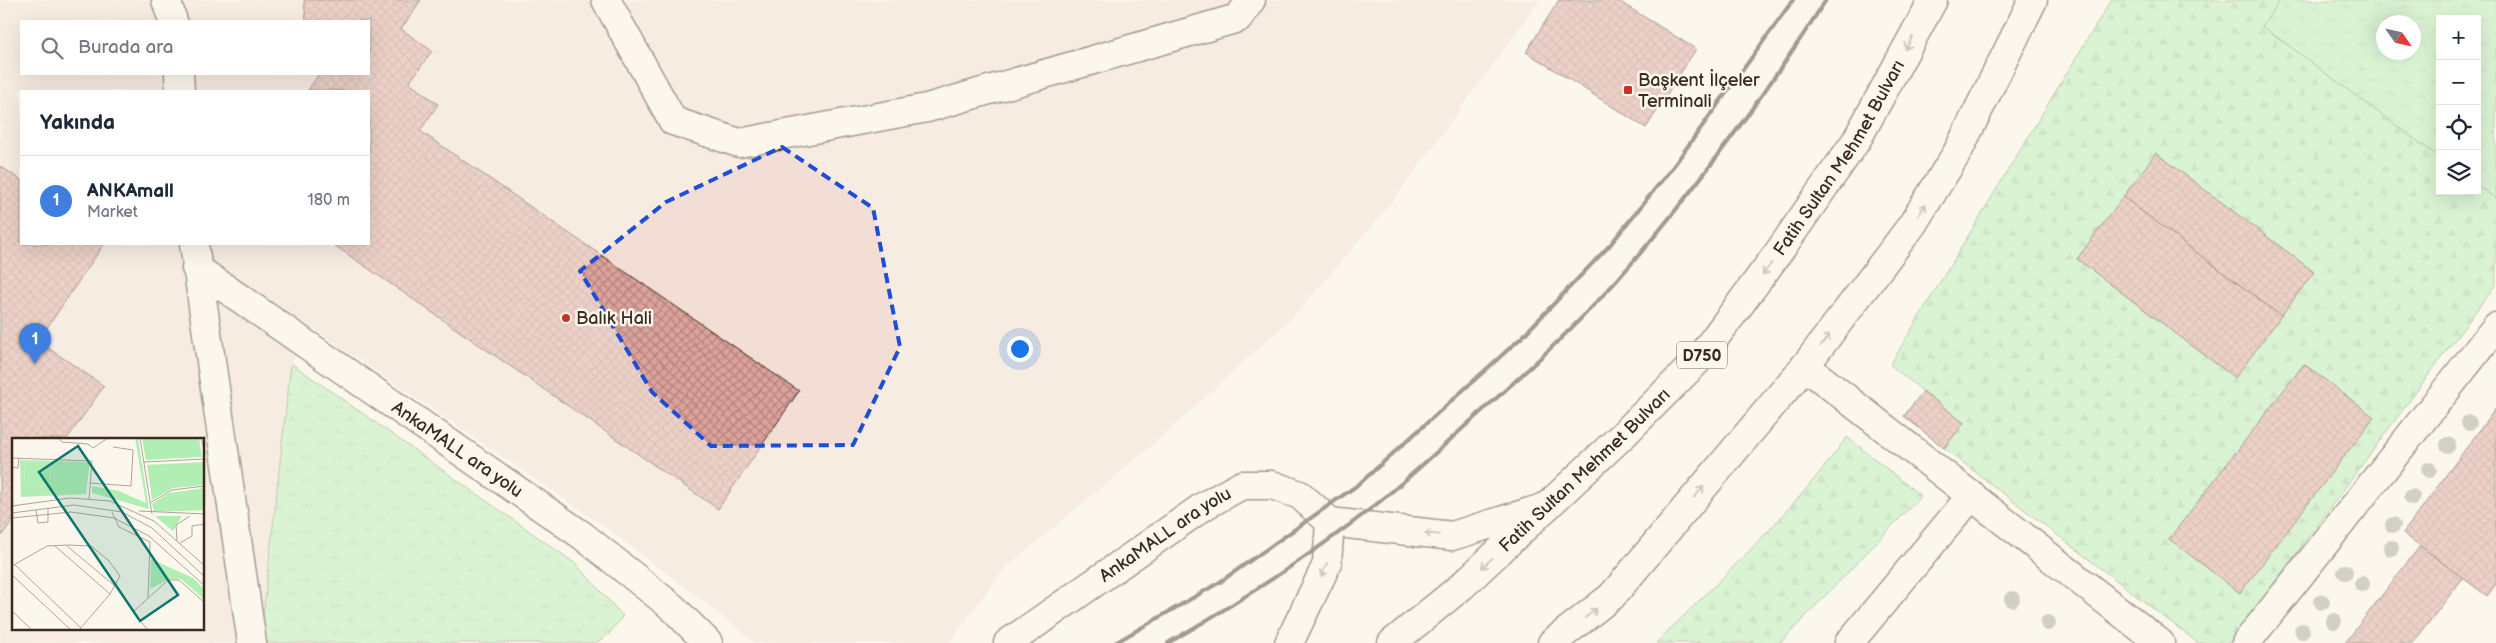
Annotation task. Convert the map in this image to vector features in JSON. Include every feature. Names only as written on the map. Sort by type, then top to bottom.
[{"type":"main road","points":[[166,0],[173,20]]},
{"type":"main road","points":[[606,0],[673,121],[739,143],[926,108],[1238,18],[1251,0]]},
{"type":"main road","name":"Fatih Sultan Mehmet Bulvarı","points":[[1392,643],[1462,586],[1623,435],[1705,352],[1778,253],[1856,141],[1933,0]]},
{"type":"main road","points":[[1552,643],[1612,596],[1805,366],[1912,225],[1957,153],[2033,0]]},
{"type":"main road","points":[[179,75],[180,90]]},
{"type":"main road","points":[[195,256],[252,643]]},
{"type":"main road","name":"AnkaMALL ara yolu","points":[[195,256],[584,536],[672,607],[708,643]]},
{"type":"main road","points":[[2246,643],[2496,327]]},
{"type":"main road","points":[[1805,366],[2160,643]]},
{"type":"main road","name":"AnkaMALL ara yolu","points":[[1008,643],[1204,506],[1242,485],[1272,485],[1300,495],[1330,522]]},
{"type":"main road","points":[[1849,643],[1972,495]]},
{"type":"main road","points":[[1290,643],[1327,564],[1330,522],[1452,536],[1546,507]]},
{"type":"highlighted area","points":[[782,147],[873,208],[900,347],[853,445],[711,446],[652,392],[580,271],[666,202]]},
{"type":"shaded area","points":[[0,0],[1540,0],[1397,196],[1298,312],[1163,436],[1004,569],[949,643],[755,643],[707,604],[595,520],[314,329],[291,364],[260,643],[0,643]]},
{"type":"green space","points":[[2111,0],[2280,0],[2262,26],[2436,155],[2436,195],[2481,195],[2481,188],[2496,199],[2496,284],[2230,643],[2198,643],[1944,448],[1963,423],[1890,365]]},
{"type":"green space","points":[[2280,0],[2496,0],[2496,199],[2481,188],[2481,15],[2436,15],[2436,155],[2262,26]]},
{"type":"green space","points":[[291,363],[576,564],[623,616],[609,634],[596,643],[260,643]]},
{"type":"green space","points":[[1847,437],[1921,496],[1780,643],[1656,643],[1780,518],[1826,465]]},
{"type":"building","name":"Balık Hali","points":[[304,0],[421,0],[401,29],[432,51],[409,83],[438,104],[420,131],[799,391],[718,509],[334,245],[370,245],[370,90],[308,90],[318,75],[370,75],[370,20],[306,20]]},
{"type":"building","name":"Başkent İlçeler Terminali","points":[[1559,0],[1617,0],[1696,49],[1646,128],[1526,52]]},
{"type":"building","points":[[2156,153],[2314,272],[2281,316],[2123,197]]},
{"type":"building","points":[[0,166],[20,179],[20,245],[103,245],[38,341],[104,386],[68,438],[12,438],[12,521],[0,538]]},
{"type":"building","points":[[2123,197],[2281,316],[2235,378],[2077,259]]},
{"type":"building","points":[[2304,364],[2374,417],[2240,593],[2169,539]]},
{"type":"building","points":[[1923,391],[1964,423],[1944,448],[1904,416]]},
{"type":"building","points":[[2496,408],[2496,584],[2487,596],[2403,533]]},
{"type":"building","points":[[2420,546],[2463,578],[2413,643],[2345,643]]},
{"type":"railway","points":[[1115,643],[1220,582],[1359,484],[1521,338],[1610,245],[1675,164],[1793,0]]},
{"type":"railway","points":[[1168,643],[1276,577],[1378,503],[1418,469],[1560,339],[1615,283],[1684,200],[1781,68],[1826,0]]},
{"type":"place","name":"Başkent İlçeler Terminali","points":[[1628,90]]},
{"type":"place","name":"Balık Hali","points":[[566,318]]},
{"type":"place","name":"ANKAmall","points":[[35,364]]}]
